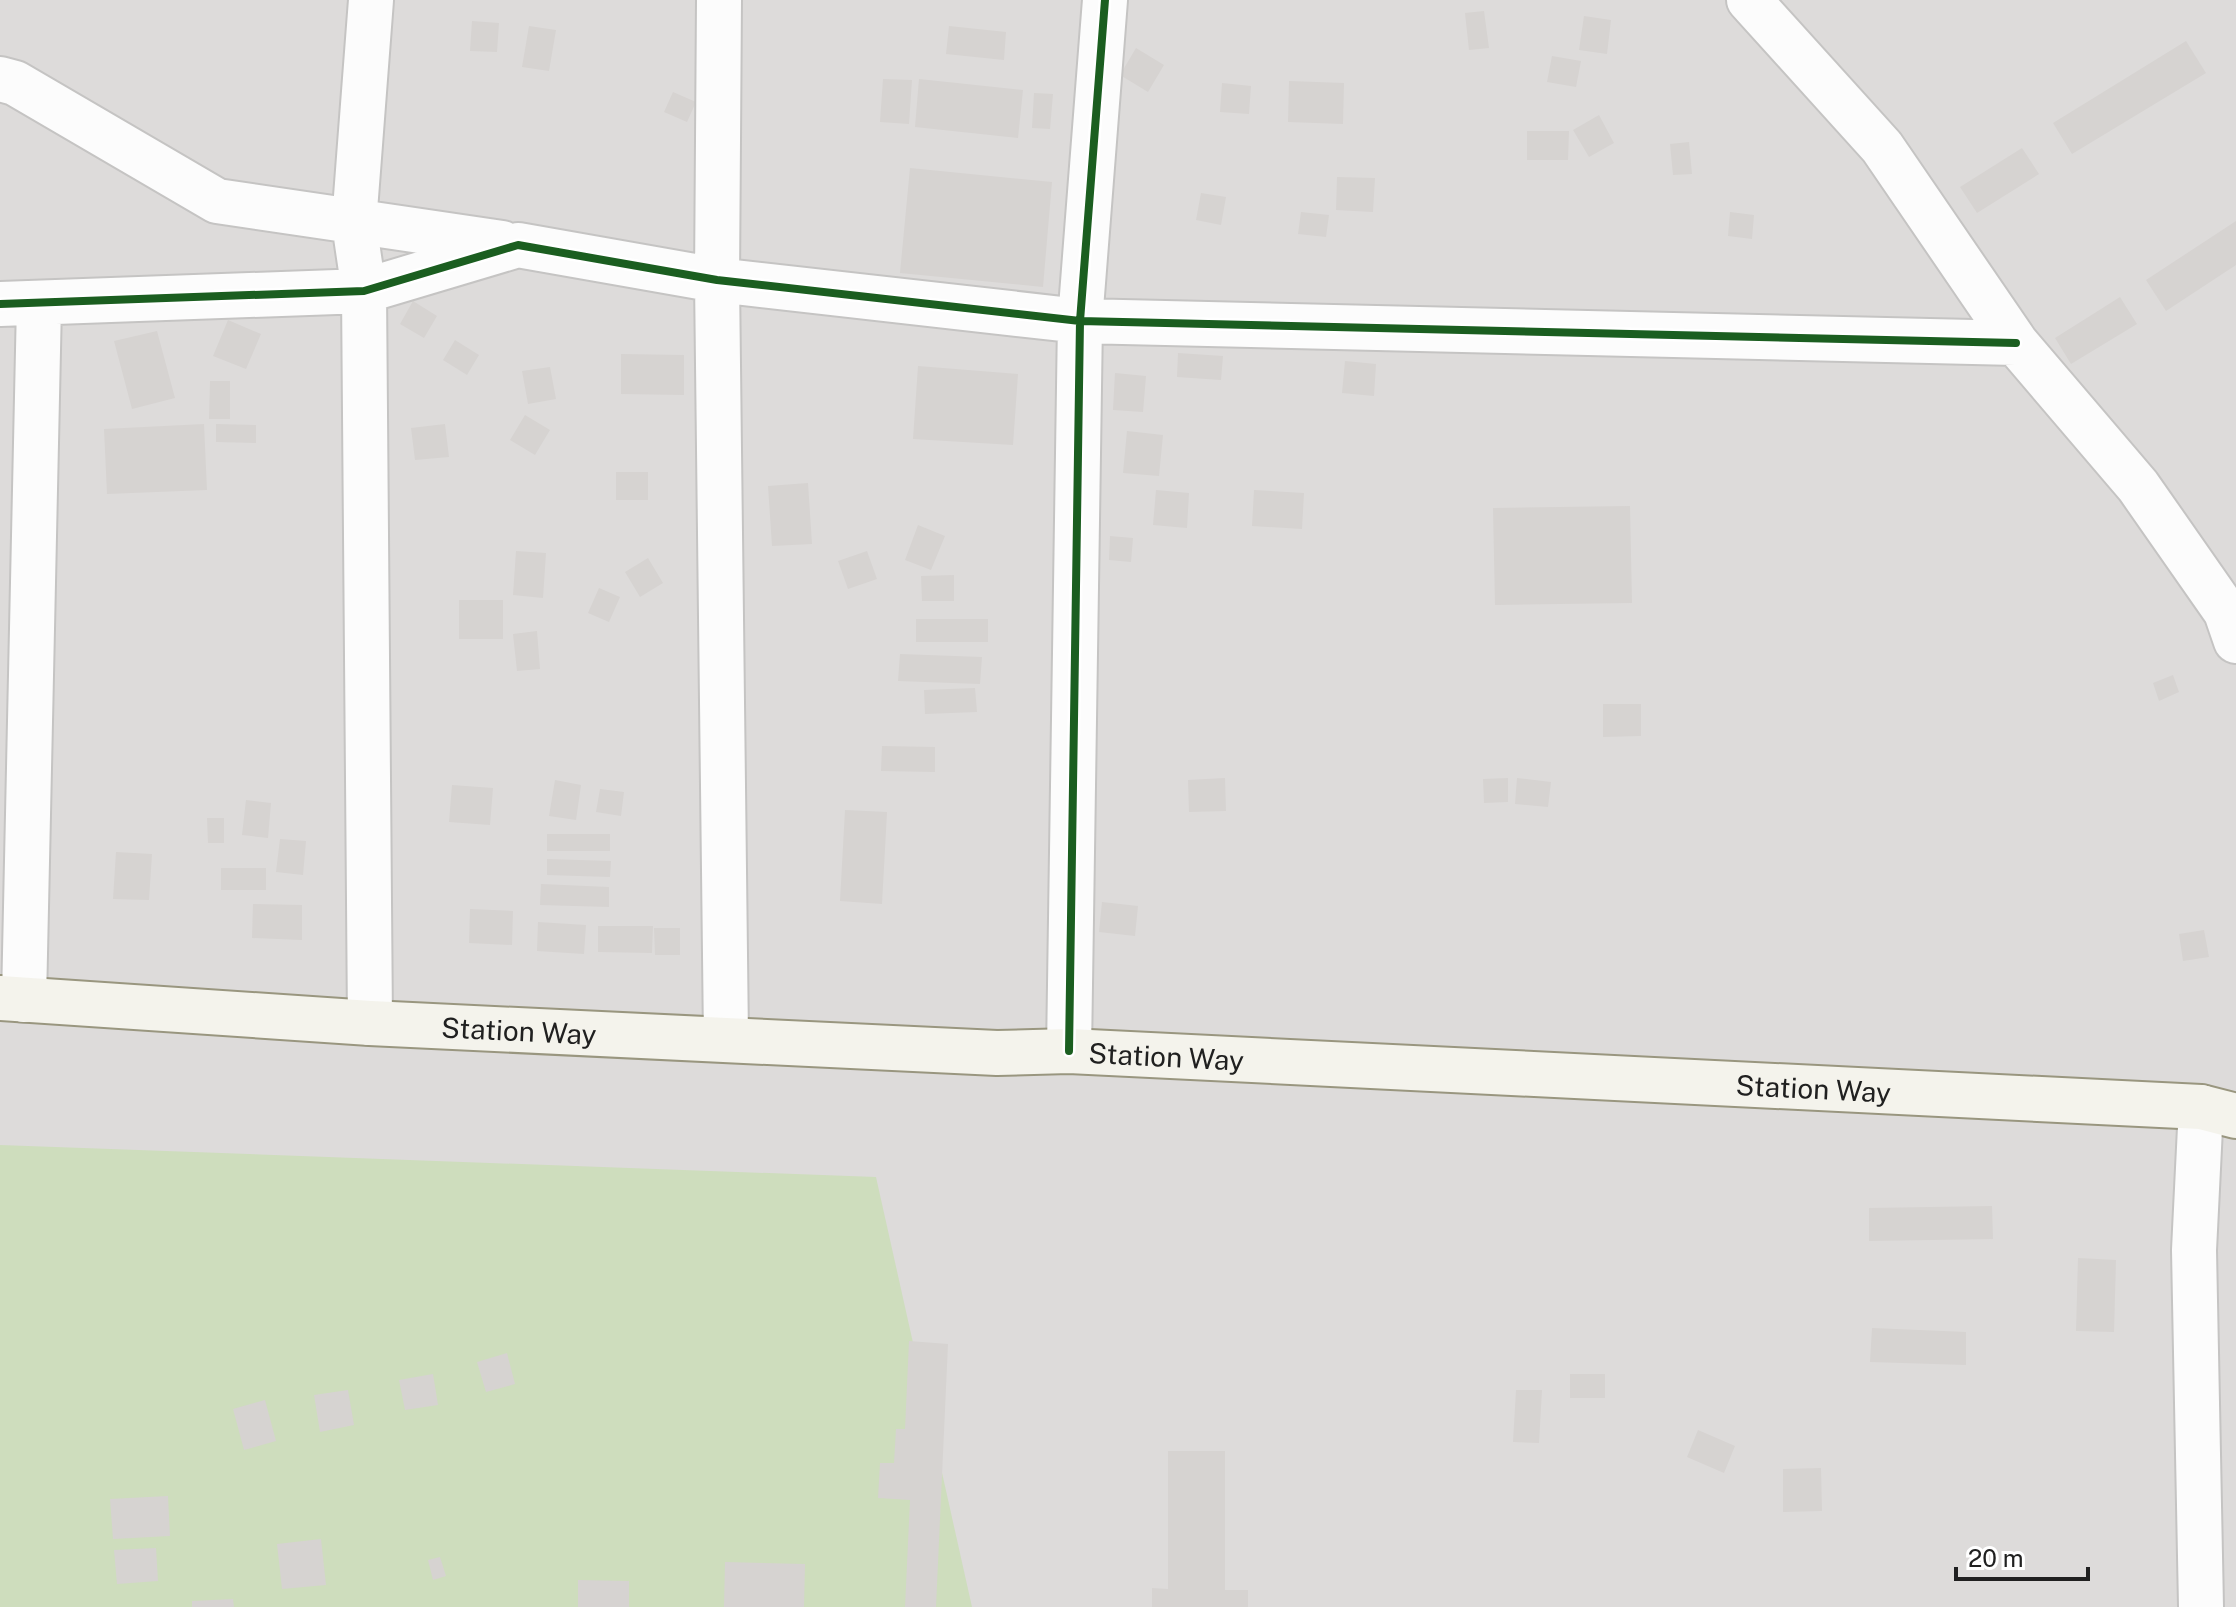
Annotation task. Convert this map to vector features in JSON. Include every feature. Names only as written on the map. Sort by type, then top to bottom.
[{"type":"main road","name":"Station Way","points":[[12,999],[370,1023],[997,1053],[1069,1051],[2218,1111]]},
{"type":"street","points":[[370,1023],[364,291],[354,223],[371,0]]},
{"type":"street","points":[[719,0],[717,280],[726,1039]]},
{"type":"street","points":[[1069,1051],[1080,321],[1105,0]]},
{"type":"street","points":[[1749,0],[1882,147],[2016,343],[2138,486],[2226,612],[2236,641]]},
{"type":"street","points":[[0,79],[15,83],[217,201],[518,245],[717,280],[1080,321],[2016,343]]},
{"type":"street","points":[[12,999],[19,304],[364,291],[518,245]]},
{"type":"street","points":[[2201,1607],[2194,1250],[2218,1111]]},
{"type":"shaded area","points":[[0,0],[2236,0],[2236,1607],[0,1607]]},
{"type":"green space","points":[[0,1145],[876,1177],[972,1607],[0,1607]]},
{"type":"building","points":[[1484,11],[1489,48],[1469,50],[1465,13]]},
{"type":"building","points":[[1584,16],[1611,20],[1607,54],[1579,50]]},
{"type":"building","points":[[472,21],[499,23],[497,52],[470,51]]},
{"type":"building","points":[[529,26],[556,30],[549,71],[522,67]]},
{"type":"building","points":[[949,26],[1006,32],[1004,60],[946,54]]},
{"type":"building","points":[[2186,41],[2206,73],[2072,154],[2053,123]]},
{"type":"building","points":[[1136,48],[1164,65],[1148,92],[1120,75]]},
{"type":"building","points":[[1552,56],[1581,61],[1576,87],[1547,82]]},
{"type":"building","points":[[883,79],[912,80],[909,124],[880,122]]},
{"type":"building","points":[[919,79],[1023,90],[1018,138],[915,127]]},
{"type":"building","points":[[1289,81],[1344,83],[1343,124],[1288,122]]},
{"type":"building","points":[[1222,83],[1251,86],[1249,114],[1220,112]]},
{"type":"building","points":[[673,92],[696,102],[687,122],[664,112]]},
{"type":"building","points":[[1034,93],[1053,94],[1050,129],[1032,128]]},
{"type":"building","points":[[1599,115],[1614,143],[1589,157],[1573,130]]},
{"type":"building","points":[[1527,131],[1569,131],[1568,160],[1527,160]]},
{"type":"building","points":[[1689,142],[1692,174],[1673,175],[1670,144]]},
{"type":"building","points":[[2022,148],[2039,174],[1977,213],[1960,187]]},
{"type":"building","points":[[910,168],[1052,182],[1043,287],[900,273]]},
{"type":"building","points":[[1337,177],[1375,178],[1373,212],[1336,210]]},
{"type":"building","points":[[1201,193],[1226,197],[1221,225],[1196,220]]},
{"type":"building","points":[[1301,212],[1329,215],[1326,237],[1298,234]]},
{"type":"building","points":[[1730,212],[1754,215],[1752,239],[1728,236]]},
{"type":"building","points":[[2236,221],[2236,265],[2166,311],[2146,280]]},
{"type":"building","points":[[2120,297],[2137,324],[2071,364],[2055,338]]},
{"type":"building","points":[[413,301],[437,316],[424,338],[400,324]]},
{"type":"building","points":[[228,320],[261,334],[246,369],[213,356]]},
{"type":"building","points":[[157,331],[175,398],[132,409],[114,341]]},
{"type":"building","points":[[455,340],[479,355],[467,375],[443,360]]},
{"type":"building","points":[[1178,353],[1223,356],[1221,380],[1177,377]]},
{"type":"building","points":[[621,354],[684,355],[684,395],[621,394]]},
{"type":"building","points":[[1345,361],[1376,364],[1374,396],[1342,393]]},
{"type":"building","points":[[918,366],[1018,374],[1013,445],[913,439]]},
{"type":"building","points":[[550,367],[556,399],[528,404],[522,371]]},
{"type":"building","points":[[1115,373],[1146,376],[1143,412],[1113,410]]},
{"type":"building","points":[[210,381],[230,381],[230,419],[209,419]]},
{"type":"building","points":[[525,415],[550,430],[535,455],[510,440]]},
{"type":"building","points":[[204,424],[207,490],[107,494],[104,429]]},
{"type":"building","points":[[216,424],[256,425],[256,443],[216,442]]},
{"type":"building","points":[[445,424],[449,457],[415,460],[411,428]]},
{"type":"building","points":[[1127,431],[1163,435],[1159,476],[1123,473]]},
{"type":"building","points":[[616,472],[648,472],[648,500],[616,500]]},
{"type":"building","points":[[808,483],[812,544],[772,546],[768,486]]},
{"type":"building","points":[[1156,490],[1189,493],[1187,528],[1153,525]]},
{"type":"building","points":[[1254,490],[1304,493],[1302,529],[1252,526]]},
{"type":"building","points":[[1630,506],[1632,603],[1495,605],[1493,508]]},
{"type":"building","points":[[918,525],[945,536],[931,570],[905,560]]},
{"type":"building","points":[[1110,536],[1133,538],[1131,562],[1109,560]]},
{"type":"building","points":[[516,551],[546,553],[543,598],[513,595]]},
{"type":"building","points":[[867,551],[877,579],[848,589],[838,561]]},
{"type":"building","points":[[648,558],[663,583],[640,597],[625,572]]},
{"type":"building","points":[[954,575],[954,601],[922,601],[921,576]]},
{"type":"building","points":[[599,588],[620,597],[609,622],[588,613]]},
{"type":"building","points":[[459,600],[503,600],[503,639],[459,639]]},
{"type":"building","points":[[916,619],[988,619],[988,642],[916,642]]},
{"type":"building","points":[[537,631],[540,669],[517,671],[513,634]]},
{"type":"building","points":[[900,654],[982,657],[980,684],[898,681]]},
{"type":"building","points":[[2173,675],[2179,692],[2159,701],[2153,683]]},
{"type":"building","points":[[975,688],[977,712],[925,714],[924,690]]},
{"type":"building","points":[[1603,704],[1641,704],[1641,736],[1603,737]]},
{"type":"building","points":[[882,746],[935,747],[935,772],[881,771]]},
{"type":"building","points":[[1225,778],[1226,811],[1189,812],[1188,780]]},
{"type":"building","points":[[1508,778],[1508,802],[1484,803],[1483,779]]},
{"type":"building","points":[[1517,778],[1551,782],[1548,807],[1515,804]]},
{"type":"building","points":[[555,780],[581,785],[576,820],[549,816]]},
{"type":"building","points":[[452,785],[493,788],[490,825],[449,822]]},
{"type":"building","points":[[600,789],[624,792],[621,816],[596,812]]},
{"type":"building","points":[[246,800],[271,803],[268,838],[242,835]]},
{"type":"building","points":[[845,810],[887,812],[882,904],[840,901]]},
{"type":"building","points":[[207,818],[224,818],[224,843],[208,843]]},
{"type":"building","points":[[547,834],[610,834],[610,851],[547,851]]},
{"type":"building","points":[[280,839],[306,841],[303,875],[276,872]]},
{"type":"building","points":[[116,852],[152,854],[149,900],[113,899]]},
{"type":"building","points":[[547,859],[611,861],[610,877],[547,875]]},
{"type":"building","points":[[221,868],[266,868],[266,890],[221,890]]},
{"type":"building","points":[[541,884],[609,887],[609,907],[540,905]]},
{"type":"building","points":[[1102,902],[1138,906],[1135,936],[1099,932]]},
{"type":"building","points":[[253,904],[302,905],[302,940],[252,938]]},
{"type":"building","points":[[470,909],[513,911],[512,945],[469,943]]},
{"type":"building","points":[[538,922],[586,925],[584,954],[537,951]]},
{"type":"building","points":[[598,926],[653,926],[652,953],[598,952]]},
{"type":"building","points":[[654,928],[680,928],[680,955],[655,955]]},
{"type":"building","points":[[2204,930],[2209,957],[2183,961],[2179,934]]},
{"type":"building","points":[[1992,1206],[1993,1239],[1869,1241],[1869,1208]]},
{"type":"building","points":[[2078,1258],[2116,1260],[2114,1332],[2076,1331]]},
{"type":"building","points":[[1872,1328],[1966,1332],[1966,1365],[1870,1362]]},
{"type":"building","points":[[909,1341],[948,1344],[936,1607],[905,1607],[910,1500],[878,1498],[880,1463],[894,1463],[896,1429],[905,1429]]},
{"type":"building","points":[[507,1353],[515,1384],[486,1392],[477,1362]]},
{"type":"building","points":[[433,1374],[438,1405],[405,1410],[399,1380]]},
{"type":"building","points":[[1570,1374],[1605,1374],[1605,1398],[1570,1398]]},
{"type":"building","points":[[348,1390],[354,1425],[320,1432],[314,1395]]},
{"type":"building","points":[[1516,1390],[1542,1390],[1539,1443],[1513,1442]]},
{"type":"building","points":[[265,1400],[276,1441],[244,1450],[233,1409]]},
{"type":"building","points":[[1698,1430],[1735,1446],[1724,1473],[1687,1457]]},
{"type":"building","points":[[1168,1451],[1225,1451],[1225,1590],[1248,1590],[1248,1607],[1152,1607],[1152,1588],[1168,1589]]},
{"type":"building","points":[[1821,1468],[1822,1511],[1783,1512],[1783,1469]]},
{"type":"building","points":[[168,1496],[170,1536],[113,1539],[110,1499]]},
{"type":"building","points":[[321,1539],[326,1585],[282,1589],[277,1544]]},
{"type":"building","points":[[156,1548],[158,1581],[117,1584],[114,1550]]},
{"type":"building","points":[[440,1557],[446,1576],[433,1580],[428,1560]]},
{"type":"building","points":[[725,1562],[805,1564],[804,1607],[724,1607]]},
{"type":"building","points":[[578,1580],[629,1581],[629,1607],[578,1607]]},
{"type":"building","points":[[233,1599],[234,1607],[192,1607],[192,1601]]},
{"type":"cycle path","points":[[1069,1051],[1080,321],[1105,0]]},
{"type":"cycle path","points":[[0,304],[364,291],[518,245],[717,280],[1080,321],[2016,343]]}]
